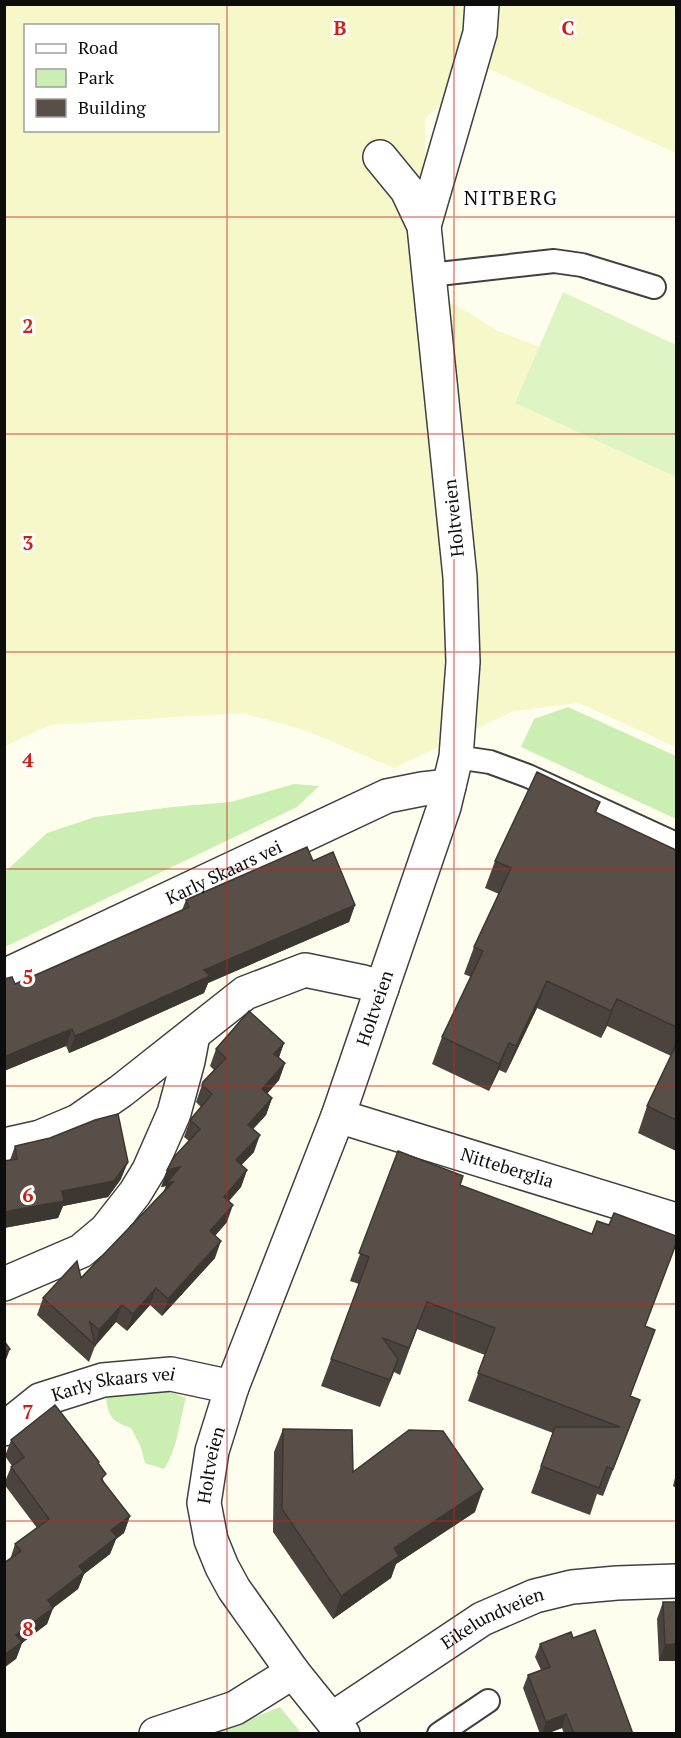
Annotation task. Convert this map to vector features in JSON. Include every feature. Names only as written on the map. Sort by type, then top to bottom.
[{"type":"street","name":"Holtveien","points":[[424,226],[480,33],[482,4]]},
{"type":"street","name":"Holtveien","points":[[338,1726],[293,1672],[234,1589],[211,1540],[204,1503],[212,1451],[232,1387],[338,1116],[444,807],[452,771],[463,662],[460,577],[430,275],[424,226],[407,190],[380,157]]},
{"type":"street","name":"Karly Skaars vei","points":[[4,976],[387,796],[422,789],[452,771]]},
{"type":"street","points":[[4,1145],[40,1137],[78,1121],[121,1091],[245,993],[305,970],[382,988]]},
{"type":"street","points":[[4,1284],[81,1251],[106,1230],[135,1193],[149,1170],[174,1113],[188,1061],[192,1035]]},
{"type":"street","name":"Nitteberglia","points":[[338,1116],[676,1220]]},
{"type":"street","name":"Karly Skaars vei","points":[[4,1429],[40,1400],[103,1380],[171,1374],[232,1387]]},
{"type":"street","name":"Eikelundveien","points":[[338,1726],[482,1620],[535,1596],[572,1587],[676,1581]]},
{"type":"street","points":[[156,1734],[235,1708],[293,1672]]},
{"type":"lane","points":[[430,275],[554,261],[582,266],[654,287]]},
{"type":"lane","points":[[452,771],[490,762],[528,776],[676,844]]},
{"type":"lane","points":[[439,1734],[488,1701]]},
{"type":"green space","points":[[5,5],[676,5],[676,153],[487,68],[425,118],[426,287],[498,331],[676,398],[676,747],[579,703],[514,711],[394,768],[307,731],[242,713],[50,725],[5,746]]},
{"type":"green space","points":[[563,292],[676,345],[676,477],[515,403]]},
{"type":"green space","points":[[568,707],[676,756],[676,819],[521,747],[534,719]]},
{"type":"green space","points":[[294,784],[319,786],[297,807],[5,947],[5,872],[47,833],[95,817],[231,802]]},
{"type":"green space","points":[[159,1387],[186,1398],[175,1444],[164,1469],[145,1463],[140,1445],[131,1428],[112,1417],[106,1397],[128,1391]]},
{"type":"green space","points":[[280,1707],[301,1733],[213,1734]]},
{"type":"building","points":[[537,772],[600,802],[595,812],[676,850],[676,1027],[617,999],[611,1011],[547,981],[516,1046],[509,1043],[499,1064],[442,1037],[483,951],[474,947],[511,868],[495,861]]},
{"type":"building","points":[[307,847],[313,861],[333,852],[355,905],[204,970],[210,976],[108,1022],[75,1036],[72,1029],[4,1057],[4,979],[12,977],[15,984],[189,907],[186,900]]},
{"type":"building","points":[[249,1011],[284,1043],[274,1054],[285,1063],[262,1089],[272,1098],[248,1125],[260,1135],[236,1160],[247,1170],[224,1197],[233,1205],[210,1231],[221,1241],[168,1299],[156,1288],[133,1314],[122,1305],[99,1330],[90,1322],[95,1345],[43,1298],[77,1261],[81,1278],[173,1182],[167,1183],[180,1167],[167,1170],[174,1157],[200,1129],[190,1120],[212,1094],[202,1085],[203,1082],[226,1058],[216,1049]]},
{"type":"building","points":[[676,1045],[676,1120],[647,1106]]},
{"type":"building","points":[[118,1114],[128,1162],[114,1181],[62,1191],[64,1201],[4,1212],[4,1161],[17,1159],[15,1146],[50,1138],[95,1120]]},
{"type":"building","points":[[398,1151],[463,1176],[460,1185],[592,1234],[597,1221],[609,1225],[614,1213],[676,1236],[676,1244],[645,1326],[655,1330],[630,1396],[640,1400],[613,1469],[607,1467],[599,1488],[541,1466],[555,1427],[620,1427],[478,1373],[495,1328],[427,1302],[409,1348],[383,1338],[398,1359],[390,1380],[331,1359],[369,1257],[359,1253]]},
{"type":"building","points":[[4,1341],[10,1349],[4,1353]]},
{"type":"building","points":[[55,1405],[99,1462],[106,1474],[101,1479],[130,1516],[111,1530],[117,1537],[79,1566],[84,1572],[48,1600],[53,1608],[16,1635],[22,1642],[4,1655],[4,1563],[21,1551],[15,1544],[49,1519],[11,1467],[24,1457],[11,1440]]},
{"type":"building","points":[[283,1429],[352,1430],[353,1472],[409,1430],[443,1431],[483,1489],[394,1548],[399,1556],[341,1596],[282,1509]]},
{"type":"building","points":[[663,1602],[676,1602],[676,1644],[665,1645]]},
{"type":"building","points":[[595,1630],[633,1734],[574,1734],[566,1714],[546,1722],[528,1675],[550,1667],[540,1644],[571,1632],[573,1638]]},
{"type":"district","name":"NITBERG","points":[[511,198]]}]
